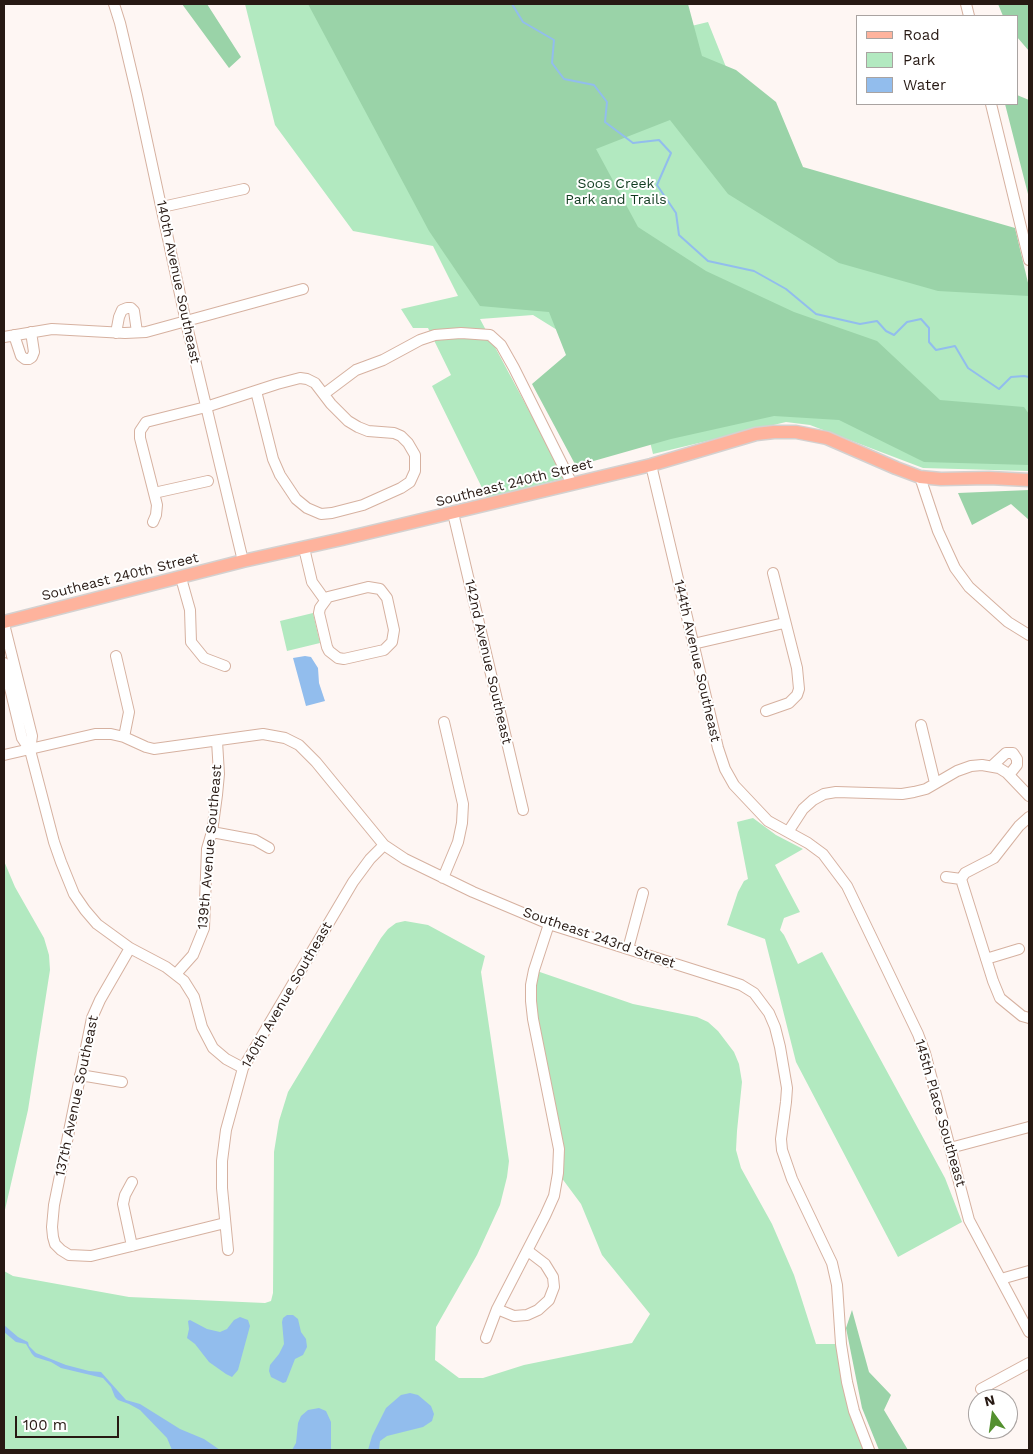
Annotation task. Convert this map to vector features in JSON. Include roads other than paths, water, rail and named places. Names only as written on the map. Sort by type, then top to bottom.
[{"type":"main road","name":"Southeast 240th Street","points":[[4,623],[244,561],[651,465],[756,434],[796,432],[827,438],[920,477],[1029,480]]},
{"type":"street","name":"140th Avenue Southeast","points":[[114,4],[131,69],[186,322],[244,561]]},
{"type":"street","points":[[991,105],[1029,260]]},
{"type":"street","points":[[162,207],[244,189]]},
{"type":"street","points":[[4,338],[52,328],[116,333],[138,332],[186,322],[303,289]]},
{"type":"street","points":[[116,333],[122,310],[127,308],[131,308],[134,311],[138,332]]},
{"type":"street","points":[[14,335],[21,356],[29,359],[32,357],[35,348],[31,332]]},
{"type":"street","points":[[324,394],[356,370],[383,360],[420,340],[435,336],[490,335],[501,345],[572,484]]},
{"type":"street","points":[[153,522],[157,505],[140,438],[142,426],[150,420],[206,407],[256,391],[300,378],[315,383],[331,404],[348,421],[358,427],[368,431],[394,433],[401,436],[415,454],[415,471],[410,482],[363,505],[332,513],[321,514],[307,508],[296,499],[280,475],[273,459],[256,391]]},
{"type":"street","name":"144th Avenue Southeast","points":[[651,465],[718,748],[725,770],[734,785],[750,804],[768,821],[788,832]]},
{"type":"street","points":[[920,477],[938,531],[955,568],[969,587],[1008,622],[1029,634]]},
{"type":"street","points":[[154,494],[208,481]]},
{"type":"street","name":"142nd Avenue Southeast","points":[[453,513],[523,810]]},
{"type":"street","points":[[304,548],[312,582],[325,600]]},
{"type":"street","points":[[766,711],[789,703],[797,695],[799,689],[797,668],[784,623],[773,573]]},
{"type":"street","points":[[181,578],[190,610],[191,642],[204,658],[225,666]]},
{"type":"street","points":[[368,587],[380,589],[387,598],[394,630],[392,642],[384,650],[376,652],[344,659],[333,655],[327,647],[320,613],[320,608],[325,600],[333,595],[368,587]]},
{"type":"street","points":[[4,623],[32,736],[30,750]]},
{"type":"street","points":[[693,644],[784,623]]},
{"type":"street","points":[[116,656],[129,712],[124,737]]},
{"type":"street","points":[[4,663],[22,738],[30,750],[54,842],[74,894],[97,924],[130,948],[176,974],[184,981],[192,992],[202,1027],[213,1048],[226,1059],[243,1068]]},
{"type":"street","points":[[443,878],[458,842],[463,804],[444,722]]},
{"type":"street","points":[[921,725],[935,783]]},
{"type":"street","name":"Southeast 243rd Street","points":[[4,755],[95,734],[111,734],[124,737],[154,749],[262,734],[285,738],[299,745],[316,762],[384,845],[405,859],[474,892],[549,924],[741,985],[754,993],[761,1000],[775,1026],[784,1065],[786,1095],[780,1139],[782,1150],[792,1179],[832,1263],[847,1382],[854,1411],[868,1450]]},
{"type":"street","name":"139th Avenue Southeast","points":[[176,974],[193,955],[204,928],[207,849],[212,832],[219,774],[217,741]]},
{"type":"street","points":[[992,766],[1006,753],[1013,754],[1017,759],[1017,765],[1009,775]]},
{"type":"street","points":[[788,832],[804,809],[813,800],[824,794],[836,792],[902,794],[926,789],[957,771],[971,766],[992,766],[1002,770],[1029,796]]},
{"type":"street","points":[[1029,816],[994,858],[965,873],[961,880],[1000,998],[1022,1016],[1029,1018]]},
{"type":"street","points":[[212,832],[255,840],[269,848]]},
{"type":"street","name":"145th Place Southeast","points":[[788,832],[823,854],[847,886],[918,1034],[925,1053],[969,1220],[1029,1332]]},
{"type":"street","name":"140th Avenue Southeast","points":[[228,1250],[222,1161],[226,1130],[243,1068],[353,882],[370,859],[384,845]]},
{"type":"street","points":[[946,878],[961,880]]},
{"type":"street","points":[[628,948],[643,893]]},
{"type":"street","points":[[486,1338],[497,1309],[528,1251],[554,1196],[558,1172],[559,1149],[531,1001],[531,985],[534,970],[549,924]]},
{"type":"street","name":"137th Avenue Southeast","points":[[130,948],[100,1000],[92,1018],[53,1217],[53,1238],[55,1244],[61,1250],[69,1255],[77,1256],[91,1256],[132,1246]]},
{"type":"street","points":[[986,959],[1019,949]]},
{"type":"street","points":[[80,1075],[122,1082]]},
{"type":"street","points":[[950,1148],[1029,1127]]},
{"type":"street","points":[[132,1182],[125,1195],[124,1204],[132,1246],[225,1223]]},
{"type":"street","points":[[497,1309],[514,1316],[527,1315],[538,1310],[549,1300],[554,1288],[552,1277],[545,1264],[528,1251]]},
{"type":"street","points":[[1001,1279],[1029,1271]]},
{"type":"street","points":[[981,1389],[1029,1363]]},
{"type":"water","points":[[311,657],[318,668],[319,683],[325,701],[306,706],[293,658]]},
{"type":"water","points":[[287,1315],[293,1315],[298,1319],[307,1347],[303,1355],[295,1359],[286,1382],[283,1383],[271,1377],[269,1371],[270,1365],[284,1344],[282,1322],[283,1318]]},
{"type":"water","points":[[240,1317],[248,1320],[250,1326],[238,1370],[232,1377],[209,1362],[195,1344],[187,1338],[188,1321],[190,1320],[207,1329],[220,1332],[227,1329],[234,1320]]},
{"type":"water","points":[[4,1325],[18,1337],[28,1342],[29,1346],[36,1353],[66,1365],[101,1372],[126,1400],[140,1404],[180,1429],[204,1439],[220,1450],[172,1450],[167,1438],[140,1410],[118,1400],[111,1387],[103,1378],[61,1368],[51,1362],[35,1357],[26,1344],[16,1342],[4,1332]]},
{"type":"water","points":[[410,1393],[418,1395],[431,1406],[434,1414],[432,1421],[423,1427],[387,1436],[380,1441],[379,1450],[368,1450],[372,1436],[386,1408],[401,1395]]},
{"type":"water","points":[[319,1408],[326,1411],[331,1422],[331,1450],[292,1450],[296,1443],[298,1423],[301,1416],[308,1410]]},
{"type":"waterway","points":[[512,4],[523,22],[554,40],[552,63],[564,79],[594,85],[607,102],[605,122],[633,143],[659,140],[671,153],[657,185],[676,213],[679,235],[708,261],[754,271],[786,289],[816,314],[860,324],[877,321],[886,331],[894,335],[907,322],[921,319],[929,328],[929,342],[936,350],[955,346],[968,368],[999,389],[1011,377],[1029,377]]},
{"type":"park label","name":"Soos Creek Park and Trails","points":[[616,192]]}]
